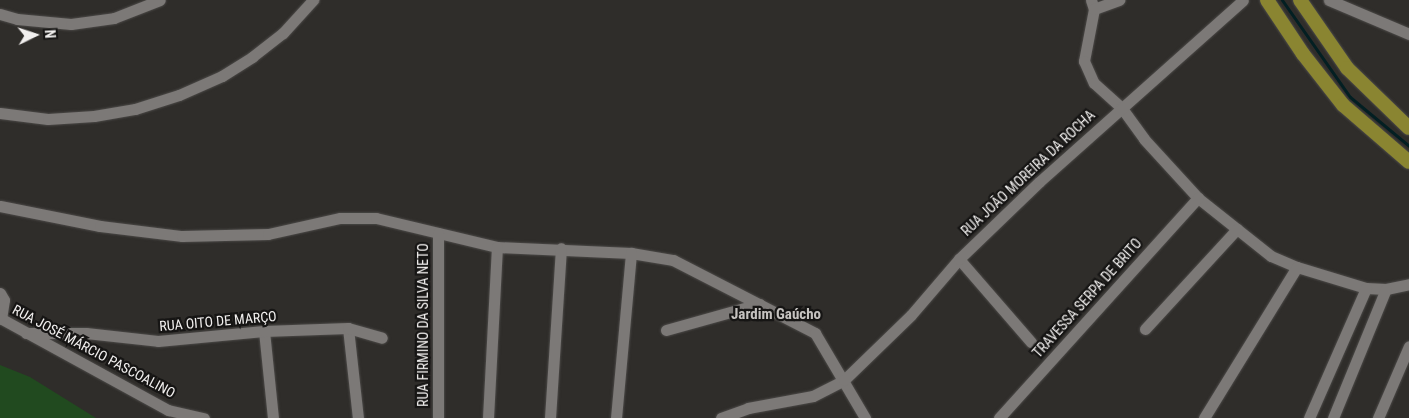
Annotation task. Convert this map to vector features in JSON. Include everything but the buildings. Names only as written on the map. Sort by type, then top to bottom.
[{"type":"main road","points":[[1267,0],[1303,54],[1343,105],[1409,162]]},
{"type":"main road","points":[[1300,0],[1352,74],[1409,128]]},
{"type":"street","points":[[0,14],[17,19],[71,24],[114,18],[160,0]]},
{"type":"street","points":[[0,113],[48,119],[94,116],[135,109],[180,96],[222,76],[283,34],[313,0]]},
{"type":"street","points":[[1119,0],[1092,4],[1084,61],[1094,83],[1121,107],[1144,139],[1198,198],[1271,256],[1297,267],[1366,288],[1386,289],[1409,284]]},
{"type":"street","name":"RUA JOÃO MOREIRA DA ROCHA","points":[[721,418],[756,406],[812,396],[844,380],[911,315],[959,259],[1121,107],[1244,0]]},
{"type":"street","points":[[1329,0],[1409,34]]},
{"type":"street","name":"TRAVESSA SERPA DE BRITO","points":[[999,418],[1198,198]]},
{"type":"street","points":[[0,206],[100,226],[182,236],[268,234],[340,218],[376,218],[497,247],[561,248],[631,253],[673,260],[815,333],[844,380],[864,418]]},
{"type":"street","points":[[1145,329],[1237,229]]},
{"type":"street","name":"RUA FIRMINO DA SILVA NETO","points":[[438,233],[438,418]]},
{"type":"street","points":[[488,418],[497,247]]},
{"type":"street","points":[[550,418],[561,248]]},
{"type":"street","points":[[616,418],[631,253]]},
{"type":"street","points":[[959,259],[1031,342]]},
{"type":"street","points":[[1204,418],[1297,267]]},
{"type":"street","points":[[1309,418],[1366,288]]},
{"type":"street","points":[[1333,418],[1386,289]]},
{"type":"street","points":[[0,294],[4,300],[1,318]]},
{"type":"street","points":[[666,330],[758,304]]},
{"type":"street","name":"RUA JOSÉ MÁRCIO PASCOALINO","points":[[1,318],[168,410],[204,418]]},
{"type":"street","points":[[348,328],[358,418]]},
{"type":"street","name":"RUA OITO DE MARÇO","points":[[26,332],[86,334],[158,341],[264,331],[348,328],[382,338]]},
{"type":"street","points":[[264,331],[273,418]]},
{"type":"street","points":[[1378,418],[1409,346]]},
{"type":"green space","points":[[0,365],[30,377],[96,418],[0,418]]},
{"type":"waterway","points":[[1282,0],[1350,97],[1409,146]]},
{"type":"district","name":"Jardim Gaúcho","points":[[776,315]]}]
